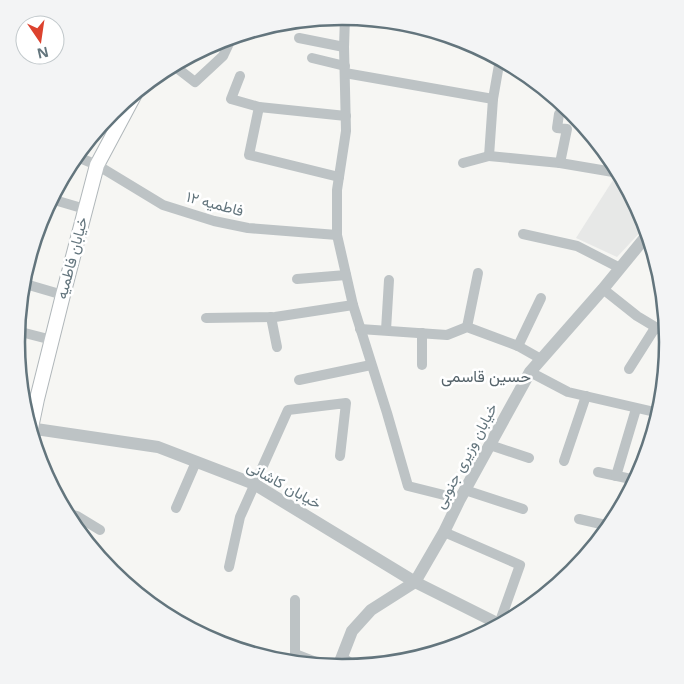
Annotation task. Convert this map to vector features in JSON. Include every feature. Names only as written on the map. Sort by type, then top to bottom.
[{"type":"main road","name":"خیابان فاطمیه","points":[[34,414],[62,295],[97,165],[126,110]]},
{"type":"street","points":[[345,25],[346,131],[337,190],[337,235],[353,305],[408,486],[463,494],[523,509]]},
{"type":"street","points":[[299,38],[344,47]]},
{"type":"street","points":[[179,70],[195,82],[223,56],[227,47]]},
{"type":"street","points":[[312,58],[345,69],[494,99]]},
{"type":"street","points":[[489,156],[499,66]]},
{"type":"street","points":[[240,76],[231,99],[260,107],[346,116]]},
{"type":"street","points":[[260,107],[249,155],[339,177]]},
{"type":"street","points":[[558,114],[557,128],[567,129],[560,162]]},
{"type":"street","points":[[463,163],[489,156],[560,162],[609,171]]},
{"type":"street","name":"فاطمیه ۱۲","points":[[83,159],[97,165],[163,205],[214,221],[248,228],[337,235]]},
{"type":"street","points":[[58,201],[85,209]]},
{"type":"street","points":[[523,234],[578,246],[620,268]]},
{"type":"street","name":"خیابان وزیری جنوبی","points":[[415,582],[530,372],[604,289],[642,241]]},
{"type":"street","points":[[467,327],[478,273]]},
{"type":"street","points":[[297,279],[346,276]]},
{"type":"street","points":[[386,330],[388,280]]},
{"type":"street","points":[[30,285],[62,295]]},
{"type":"street","points":[[604,289],[658,330]]},
{"type":"street","points":[[518,346],[541,298]]},
{"type":"street","points":[[206,318],[271,317],[353,305]]},
{"type":"street","points":[[271,317],[276,347]]},
{"type":"street","points":[[360,329],[447,335],[467,327],[518,346],[541,359]]},
{"type":"street","points":[[629,369],[655,328]]},
{"type":"street","points":[[25,333],[52,340]]},
{"type":"street","points":[[422,333],[422,365]]},
{"type":"street","points":[[299,380],[371,365]]},
{"type":"street","points":[[530,372],[568,392],[651,412]]},
{"type":"street","points":[[564,461],[586,396]]},
{"type":"street","points":[[30,398],[37,399]]},
{"type":"street","points":[[229,567],[240,516],[288,410],[346,403],[340,456]]},
{"type":"street","points":[[616,476],[636,409]]},
{"type":"street","name":"خیابان کاشانی","points":[[38,430],[158,447],[254,484],[415,582],[493,621]]},
{"type":"street","points":[[490,445],[529,458]]},
{"type":"street","points":[[176,508],[196,462]]},
{"type":"street","points":[[598,472],[628,478]]},
{"type":"street","points":[[77,516],[100,530]]},
{"type":"street","points":[[579,519],[601,524]]},
{"type":"street","points":[[444,532],[520,565],[503,615]]},
{"type":"street","points":[[342,659],[352,631],[371,610],[415,582]]},
{"type":"street","points":[[295,600],[295,654],[300,656]]},
{"type":"shaded area","points":[[613,180],[615,180],[639,233],[617,257],[576,238]]},
{"type":"district","name":"حسین قاسمی","points":[[486,376]]}]
